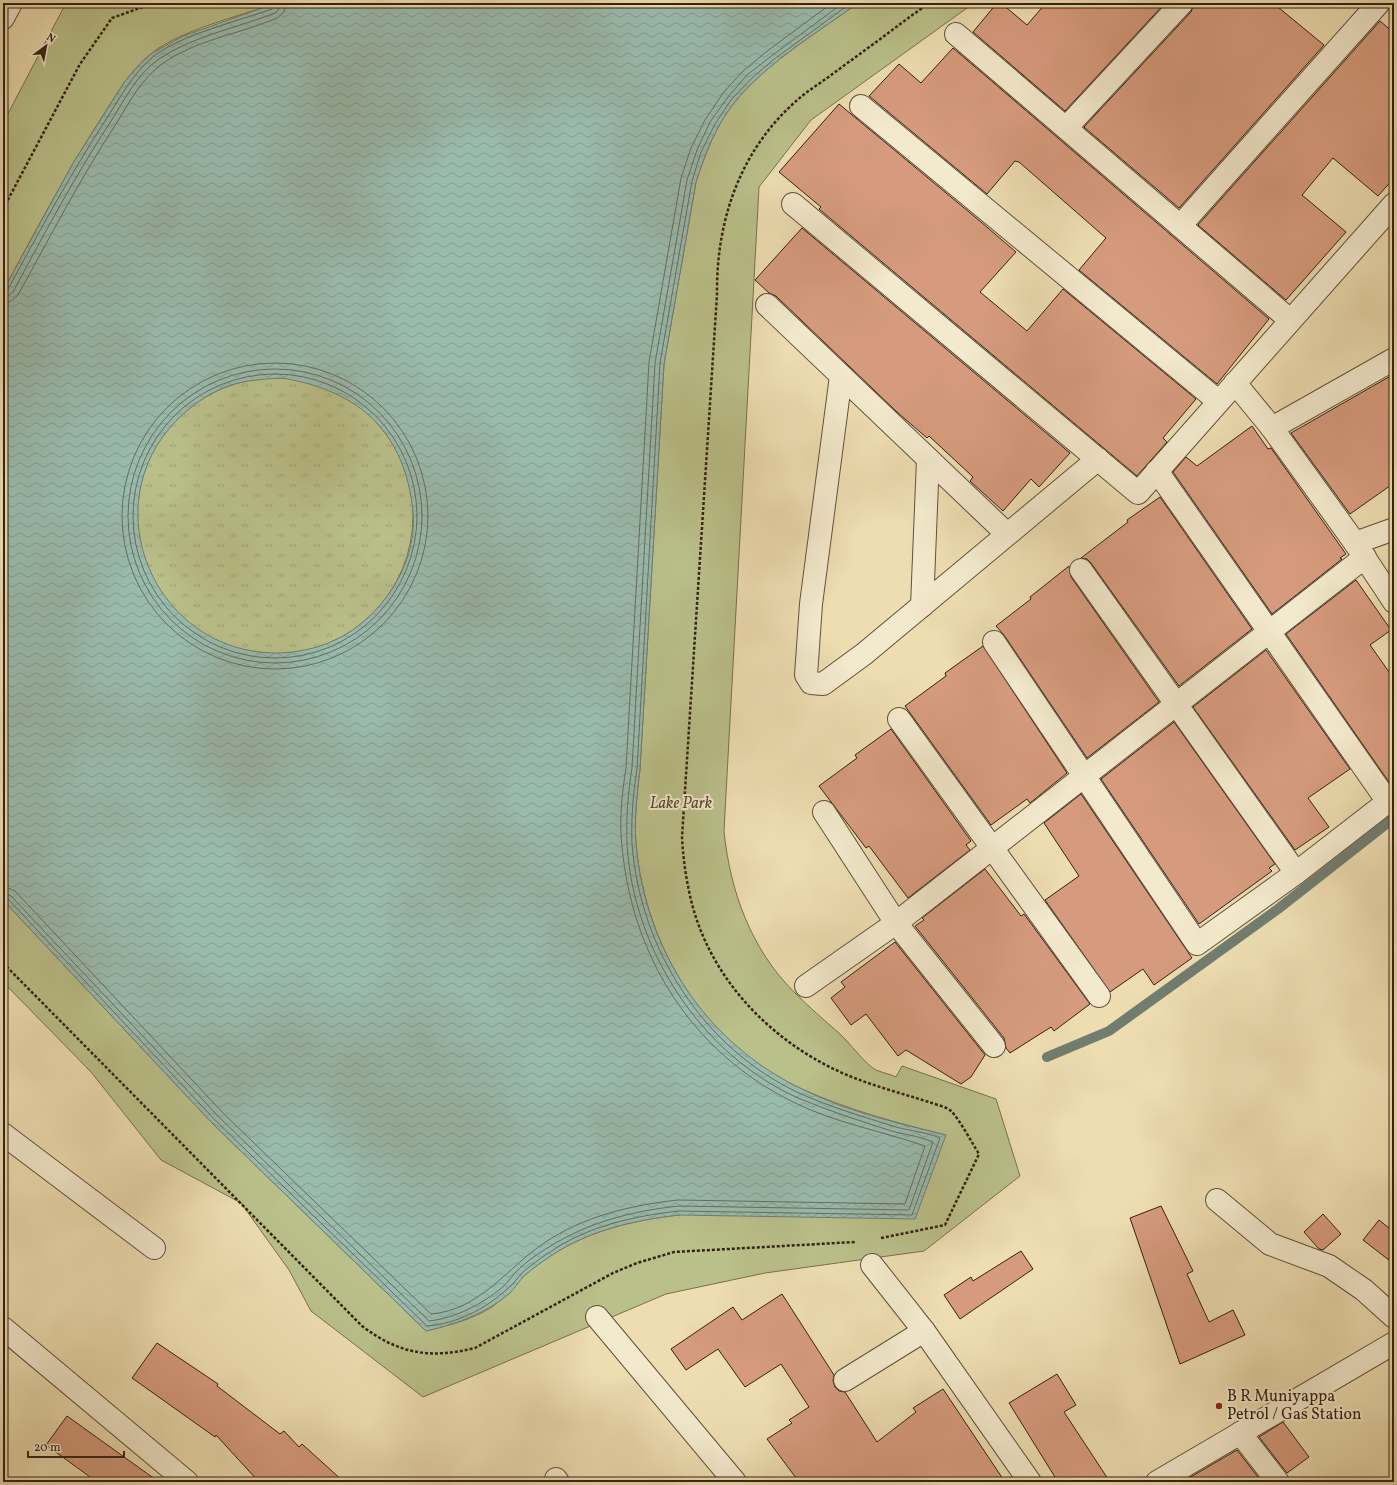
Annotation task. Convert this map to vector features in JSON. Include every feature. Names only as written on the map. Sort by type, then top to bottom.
[{"type":"street","points":[[3,18],[11,3]]},
{"type":"street","points":[[1066,128],[1182,3]]},
{"type":"street","points":[[1180,226],[1383,7]]},
{"type":"street","points":[[956,34],[1290,320]]},
{"type":"street","points":[[861,106],[1218,401]]},
{"type":"street","points":[[793,204],[1138,493],[1394,204]]},
{"type":"street","points":[[767,305],[1007,534]]},
{"type":"street","points":[[1272,428],[1394,359]]},
{"type":"street","points":[[841,376],[811,604],[806,675],[811,683],[822,684],[864,654],[1098,459]]},
{"type":"street","points":[[1235,383],[1272,428],[1360,550],[1394,602]]},
{"type":"street","points":[[922,606],[928,459]]},
{"type":"street","points":[[994,642],[1197,944],[1296,873],[1391,800],[1157,472]]},
{"type":"street","points":[[806,986],[896,923],[993,848],[1269,631],[1360,550],[1394,529]]},
{"type":"street","points":[[1081,570],[1296,873]]},
{"type":"street","points":[[899,718],[1099,996]]},
{"type":"street","points":[[824,812],[896,923],[994,1046]]},
{"type":"street","points":[[3,1134],[154,1248]]},
{"type":"street","points":[[1217,1200],[1270,1244],[1329,1266],[1364,1290],[1394,1317]]},
{"type":"street","points":[[872,1265],[924,1331],[1030,1482]]},
{"type":"street","points":[[597,1317],[736,1482]]},
{"type":"street","points":[[3,1328],[187,1482]]},
{"type":"street","points":[[845,1380],[924,1331]]},
{"type":"street","points":[[1157,1482],[1394,1343]]},
{"type":"street","points":[[1240,1433],[1278,1482]]},
{"type":"path","points":[[3,209],[80,64],[112,18],[154,3]]},
{"type":"path","points":[[877,1239],[945,1225],[979,1154],[951,1110],[858,1079],[829,1067],[802,1052],[777,1033],[754,1012],[733,988],[716,960],[702,932],[688,888],[684,869],[682,837],[717,294],[717,266],[726,210],[736,183],[750,158],[766,134],[785,112],[806,93],[929,3]]},
{"type":"path","points":[[3,963],[362,1326],[378,1338],[400,1348],[413,1352],[434,1354],[455,1353],[475,1348],[613,1273],[638,1263],[674,1252],[862,1242]]},
{"type":"green space","points":[[66,3],[276,3],[194,30],[164,45],[152,53],[137,67],[119,91],[89,138],[51,203],[3,291],[3,123]]},
{"type":"green space","name":"Lake Park","points":[[858,3],[974,3],[811,120],[759,187],[724,831],[727,853],[737,897],[745,918],[766,957],[794,992],[839,1033],[867,1063],[876,1070],[896,1077],[902,1066],[996,1099],[1020,1176],[924,1251],[765,1273],[666,1294],[423,1397],[311,1311],[289,1270],[241,1203],[161,1160],[91,1072],[3,982],[3,900],[212,1123],[426,1331],[460,1322],[484,1312],[497,1303],[525,1275],[552,1255],[567,1246],[597,1233],[630,1223],[679,1215],[946,1135],[909,1126],[819,1097],[767,1070],[737,1047],[709,1020],[686,990],[667,956],[653,921],[642,883],[636,845],[636,807],[640,769],[664,364],[696,182],[716,131],[727,112],[747,88],[776,62]]},
{"type":"green space","points":[[275,378],[302,381],[328,389],[351,402],[372,419],[389,440],[402,463],[410,489],[413,516],[410,543],[402,569],[389,592],[372,613],[351,630],[328,643],[302,651],[275,654],[248,651],[222,643],[199,630],[178,613],[161,592],[148,569],[140,543],[137,516],[140,489],[148,463],[161,440],[178,419],[199,402],[222,389],[248,381]]},
{"type":"water","points":[[276,3],[858,3],[776,62],[747,88],[727,112],[716,131],[696,182],[664,364],[635,835],[642,883],[652,920],[667,955],[686,988],[709,1018],[736,1045],[766,1069],[817,1096],[872,1116],[946,1135],[915,1219],[679,1215],[630,1223],[582,1239],[552,1255],[523,1277],[509,1294],[480,1313],[449,1325],[426,1331],[212,1123],[3,900],[3,291],[73,163],[125,81],[152,53],[183,36]],"holes":[[[282,378],[310,384],[334,393],[356,405],[374,420],[389,438],[400,459],[408,484],[413,512],[413,528],[407,558],[401,573],[384,600],[363,622],[343,636],[310,649],[287,653],[275,653],[233,646],[197,628],[169,602],[149,568],[139,531],[140,493],[152,455],[177,420],[189,409],[216,391],[237,383],[263,379]]]},
{"type":"building","points":[[997,3],[1001,3],[1027,25],[1046,3],[1165,3],[1065,111],[973,32]]},
{"type":"building","points":[[1194,3],[1273,3],[1324,45],[1179,208],[1084,127],[1191,12]]},
{"type":"building","points":[[1380,21],[1394,33],[1394,178],[1378,196],[1333,158],[1302,195],[1346,232],[1286,300],[1198,225]]},
{"type":"building","points":[[953,48],[1269,319],[1217,384],[1079,270],[1106,238],[1019,162],[1015,161],[987,194],[869,96],[899,64],[921,83]]},
{"type":"building","points":[[839,104],[1016,252],[980,292],[1027,331],[1063,289],[1196,399],[1163,438],[1167,442],[1137,476],[819,209],[821,207],[779,172]]},
{"type":"building","points":[[802,228],[1070,453],[1039,487],[1031,479],[1003,511],[970,481],[973,477],[929,436],[927,438],[897,412],[776,296],[769,293],[755,280]]},
{"type":"building","points":[[1394,374],[1394,483],[1350,514],[1291,433]]},
{"type":"building","points":[[1252,426],[1268,449],[1271,448],[1346,554],[1340,558],[1342,559],[1272,614],[1173,472],[1186,457],[1197,466]]},
{"type":"building","points":[[1160,497],[1252,629],[1179,686],[1091,563],[1087,559],[1081,558],[1128,522],[1127,520]]},
{"type":"building","points":[[1069,566],[1071,577],[1159,702],[1087,758],[1004,635],[996,626],[1031,599],[1030,597]]},
{"type":"building","points":[[1356,580],[1391,630],[1370,645],[1394,679],[1394,785],[1391,785],[1286,634]]},
{"type":"building","points":[[983,646],[1067,773],[1030,803],[1027,799],[991,825],[905,706],[946,676],[945,673]]},
{"type":"building","points":[[1266,650],[1350,769],[1308,798],[1329,827],[1295,850],[1193,707]]},
{"type":"building","points":[[1174,722],[1275,864],[1269,868],[1272,871],[1199,924],[1101,779]]},
{"type":"building","points":[[891,729],[971,841],[966,845],[970,850],[908,898],[869,846],[866,848],[819,786],[857,758],[855,755]]},
{"type":"building","points":[[1081,794],[1192,958],[1154,985],[1143,969],[1110,992],[1045,900],[1079,876],[1044,823]]},
{"type":"building","points":[[985,869],[1021,916],[1024,914],[1090,1004],[1054,1031],[1051,1027],[1010,1053],[1006,1048],[1004,1038],[915,926],[924,920],[922,918]]},
{"type":"building","points":[[895,942],[985,1055],[971,1077],[961,1084],[906,1050],[898,1056],[866,1014],[851,1025],[831,998],[845,987],[841,982]]},
{"type":"building","points":[[1161,1206],[1193,1271],[1187,1274],[1209,1322],[1233,1310],[1245,1335],[1180,1364],[1130,1218]]},
{"type":"building","points":[[1323,1214],[1341,1234],[1323,1250],[1319,1249],[1304,1232]]},
{"type":"building","points":[[1379,1220],[1394,1232],[1394,1264],[1363,1240]]},
{"type":"building","points":[[1021,1251],[1033,1269],[960,1319],[944,1295],[971,1277],[973,1281]]},
{"type":"building","points":[[782,1294],[834,1375],[833,1381],[835,1387],[839,1391],[845,1392],[877,1442],[916,1412],[913,1408],[943,1389],[1005,1482],[799,1482],[767,1439],[792,1423],[789,1420],[809,1407],[781,1364],[745,1387],[718,1349],[686,1370],[671,1349],[733,1307],[742,1320]]},
{"type":"building","points":[[157,1343],[218,1384],[217,1386],[280,1434],[284,1431],[299,1447],[302,1444],[344,1482],[259,1482],[216,1435],[215,1437],[132,1378]]},
{"type":"building","points":[[1057,1374],[1076,1405],[1064,1412],[1110,1482],[1058,1482],[1009,1403]]},
{"type":"building","points":[[67,1416],[159,1482],[97,1482],[46,1445]]},
{"type":"building","points":[[1283,1422],[1309,1457],[1287,1473],[1259,1437]]},
{"type":"building","points":[[1237,1450],[1258,1477],[1251,1482],[1182,1482]]},
{"type":"waterway","points":[[1047,1057],[1109,1031],[1278,909],[1394,818]]},
{"type":"place","name":"B R Muniyappa Petrol / Gas Station","points":[[1219,1406]]}]
